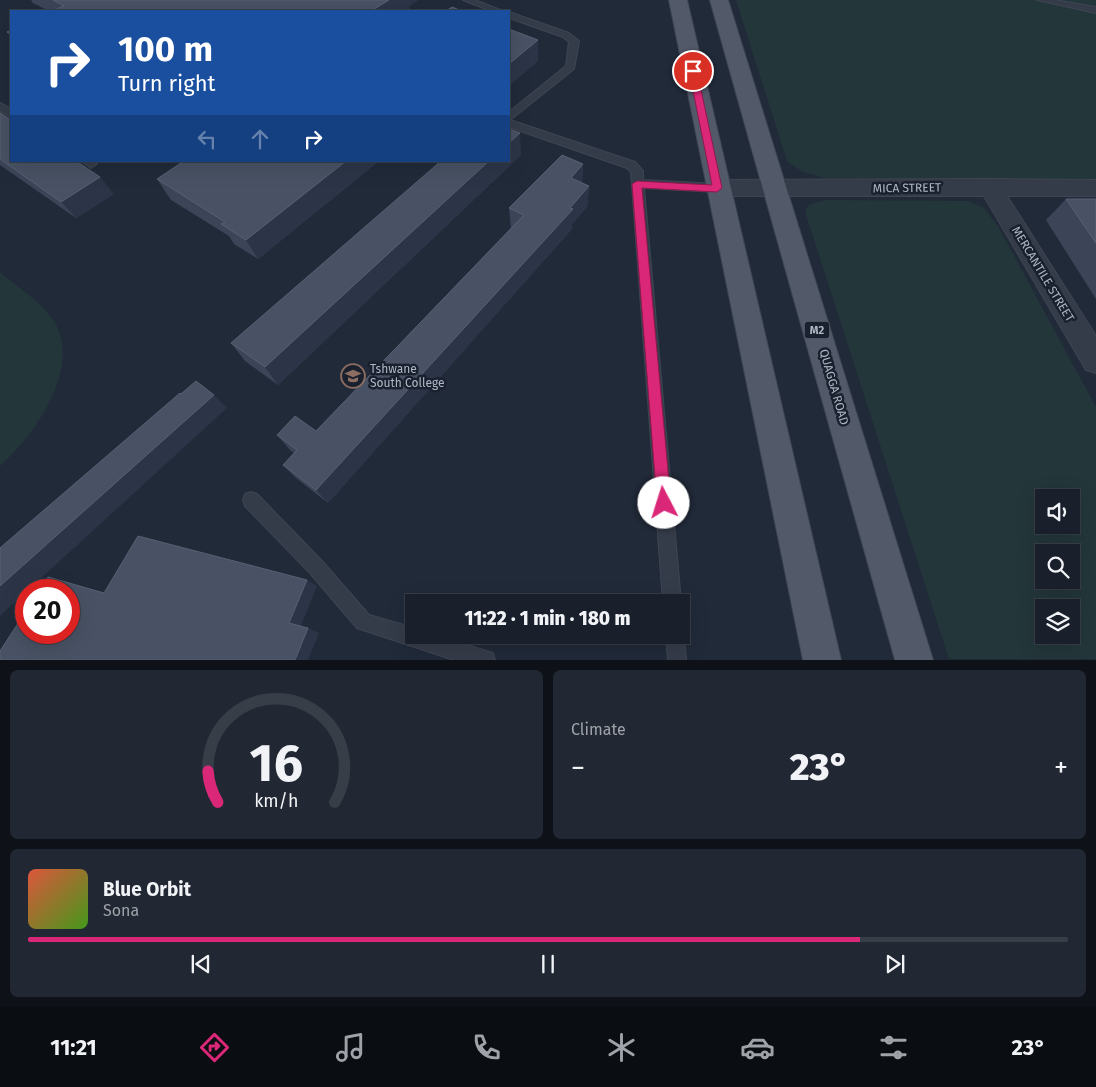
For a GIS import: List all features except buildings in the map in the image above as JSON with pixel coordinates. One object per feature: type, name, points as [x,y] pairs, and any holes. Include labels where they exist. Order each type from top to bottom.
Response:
[{"type":"main road","points":[[678,0],[717,188],[822,660]]},
{"type":"main road","name":"QUAGGA ROAD","points":[[720,0],[914,660]]},
{"type":"street","name":"MICA STREET","points":[[717,188],[776,190],[990,187],[1096,188]]},
{"type":"street","name":"MERCANTILE STREET","points":[[990,187],[1096,361]]},
{"type":"lane","points":[[467,0],[496,10]]},
{"type":"lane","points":[[1041,0],[1096,10]]},
{"type":"lane","points":[[510,15],[566,35],[574,41],[571,67],[510,116]]},
{"type":"lane","points":[[510,123],[631,165],[637,171],[671,594]]},
{"type":"lane","points":[[637,184],[717,188]]},
{"type":"lane","points":[[251,500],[316,567],[363,622],[486,660]]},
{"type":"lane","points":[[676,644],[677,660]]},
{"type":"green space","points":[[736,0],[1096,0],[1096,179],[827,178],[801,170],[787,161]]},
{"type":"green space","points":[[825,200],[968,201],[984,208],[998,226],[1096,407],[1096,659],[949,659],[806,215],[806,209],[810,204]]},
{"type":"green space","points":[[0,272],[49,314],[61,339],[63,359],[59,380],[51,400],[40,419],[27,437],[0,466]]},
{"type":"place","name":"Tshwane South College","points":[[353,376]]},
{"type":"route","points":[[664,503],[637,184],[717,188],[693,71]]}]
